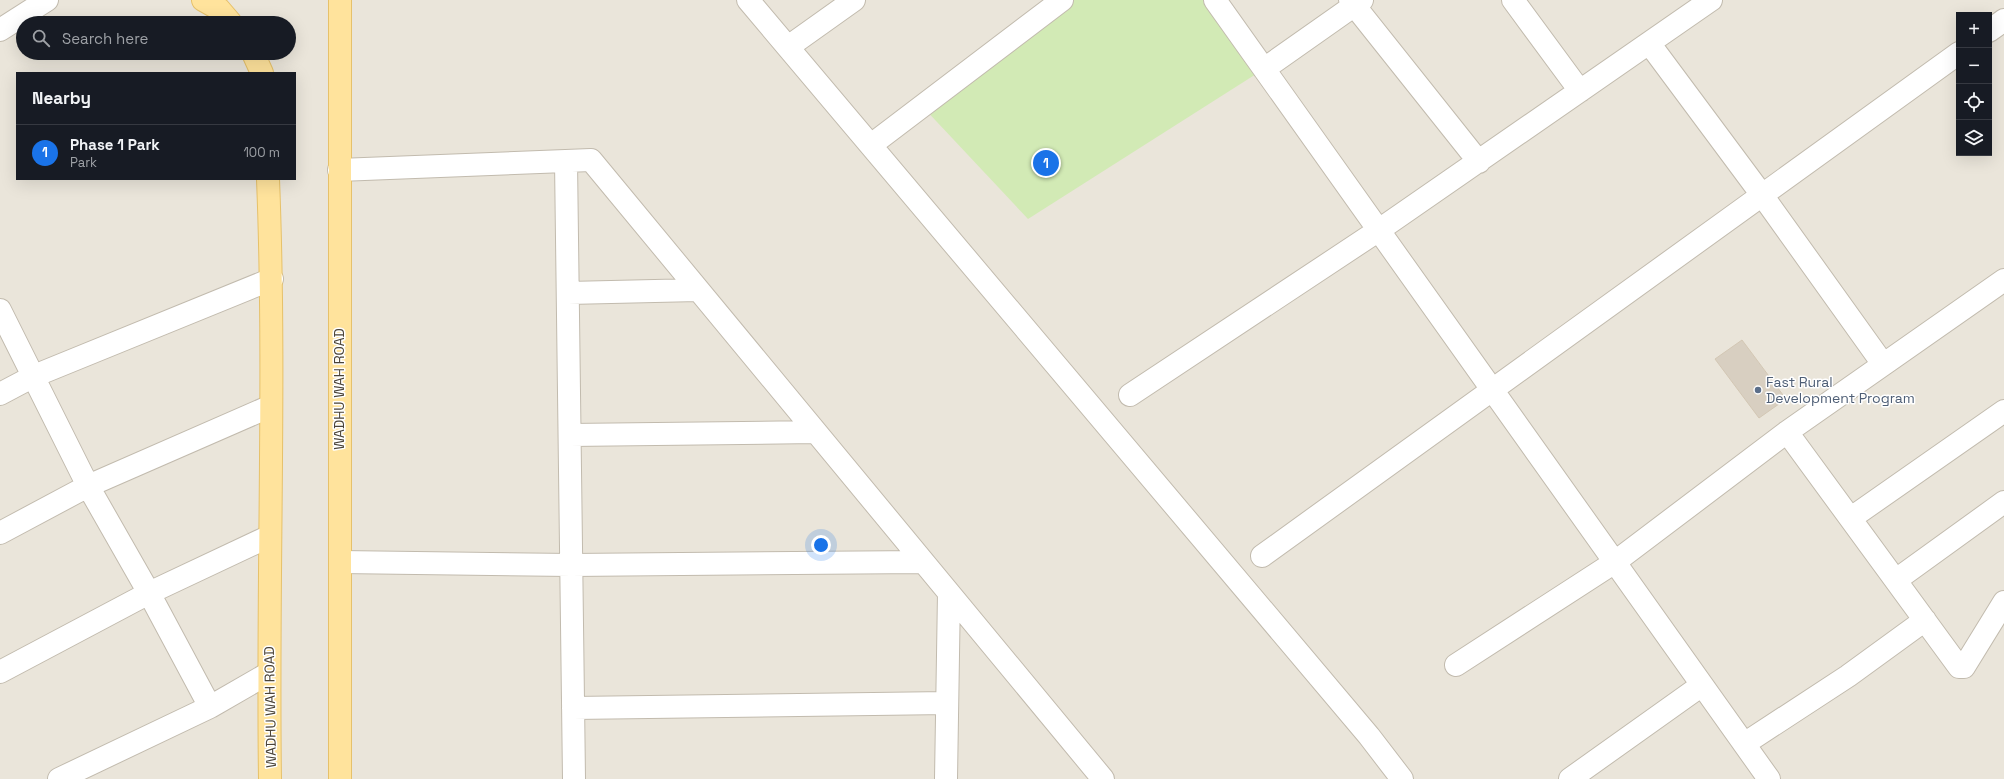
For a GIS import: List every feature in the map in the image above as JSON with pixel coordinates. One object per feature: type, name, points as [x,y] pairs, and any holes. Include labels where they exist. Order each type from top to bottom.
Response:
[{"type":"main road","points":[[203,0],[219,9],[225,16]]},
{"type":"main road","name":"WADHU WAH ROAD","points":[[340,0],[340,779]]},
{"type":"main road","points":[[256,60],[262,72]]},
{"type":"main road","name":"WADHU WAH ROAD","points":[[268,180],[272,279],[269,673],[270,779]]},
{"type":"street","points":[[22,16],[47,0]]},
{"type":"street","points":[[748,0],[1364,730],[1402,779]]},
{"type":"street","points":[[871,146],[1062,0]]},
{"type":"street","points":[[1215,0],[1767,778]]},
{"type":"street","points":[[1130,395],[1379,230],[1711,0]]},
{"type":"street","points":[[1515,1],[1580,91]]},
{"type":"street","points":[[1264,69],[1355,2],[1479,162]]},
{"type":"street","points":[[788,47],[844,3]]},
{"type":"street","points":[[0,30],[16,20]]},
{"type":"street","points":[[1992,29],[2004,20]]},
{"type":"street","points":[[1649,43],[1762,195],[1883,364]]},
{"type":"street","points":[[1262,556],[1956,55]]},
{"type":"street","points":[[340,170],[591,160],[1104,779]]},
{"type":"street","points":[[566,161],[574,779]]},
{"type":"street","points":[[0,394],[34,376],[272,279]]},
{"type":"street","points":[[1456,665],[1615,562],[1787,432],[2004,280]]},
{"type":"street","points":[[568,293],[698,290]]},
{"type":"street","points":[[0,310],[88,486],[149,592],[210,707]]},
{"type":"street","points":[[0,533],[88,486],[271,406]]},
{"type":"street","points":[[1851,518],[2004,411]]},
{"type":"street","points":[[570,435],[816,432]]},
{"type":"street","points":[[1787,432],[1959,667],[1964,667],[2004,602]]},
{"type":"street","points":[[1896,580],[2004,502]]},
{"type":"street","points":[[0,672],[149,592],[270,536]]},
{"type":"street","points":[[340,562],[571,565],[923,562]]},
{"type":"street","points":[[946,779],[949,593]]},
{"type":"street","points":[[1744,744],[1848,676],[1925,620]]},
{"type":"street","points":[[59,779],[210,707],[269,673]]},
{"type":"street","points":[[1570,779],[1702,685]]},
{"type":"street","points":[[573,708],[947,703]]},
{"type":"shaded area","points":[[0,0],[2004,0],[2004,779],[0,779]]},
{"type":"green space","points":[[1062,0],[1215,0],[1264,69],[1028,219],[922,106]]},
{"type":"building","points":[[1742,340],[1786,399],[1759,418],[1715,359]]},
{"type":"place","name":"Phase 1 Park","points":[[1046,163]]},
{"type":"place","name":"Fast Rural Development Program","points":[[1758,390]]}]
